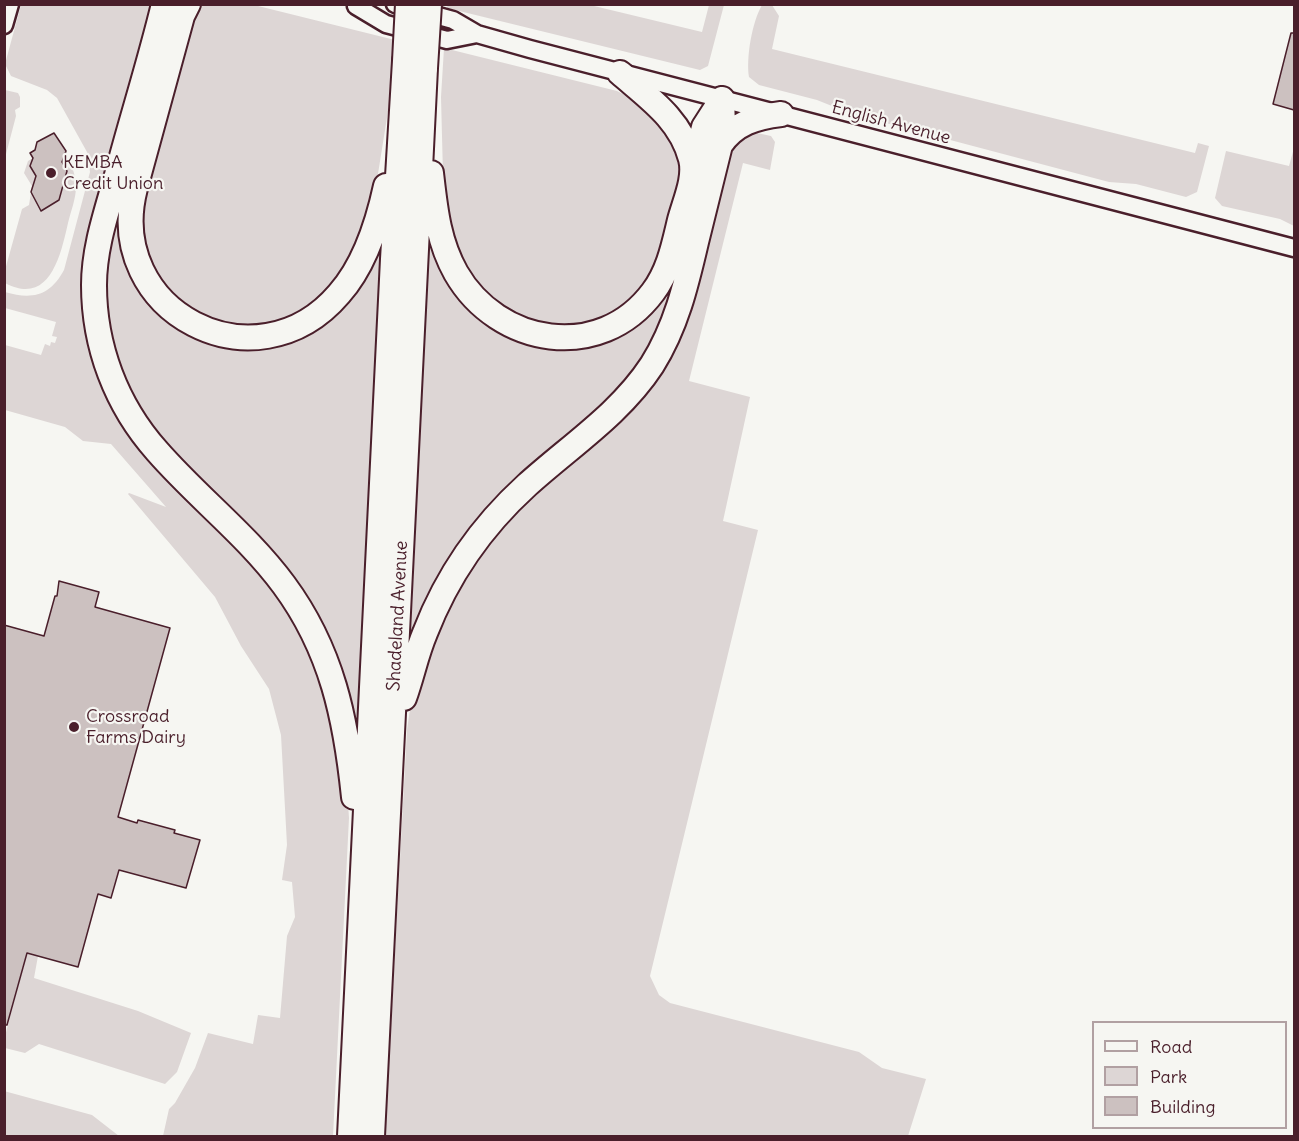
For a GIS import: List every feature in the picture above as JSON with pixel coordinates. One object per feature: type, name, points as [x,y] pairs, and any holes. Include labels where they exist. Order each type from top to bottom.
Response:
[{"type":"highway","points":[[408,4],[415,64],[423,96],[437,223],[448,257],[464,285],[481,306],[500,321],[532,334],[561,337],[600,331],[625,318],[646,300],[662,278],[669,263],[704,127],[722,99]]},
{"type":"highway","points":[[173,8],[133,193],[130,221],[136,254],[150,285],[172,310],[203,330],[234,337],[252,338],[300,325],[337,296],[355,271],[379,215],[401,110],[429,4]]},
{"type":"highway","points":[[173,8],[99,243],[94,287],[100,341],[116,388],[137,426],[158,452],[260,553],[290,593],[317,641],[333,683],[346,731],[362,885]]},
{"type":"highway","points":[[620,73],[668,116],[686,144],[693,171]]},
{"type":"highway","name":"Shadeland Avenue","points":[[372,1137],[423,96]]},
{"type":"highway","points":[[393,728],[429,621],[449,582],[467,554],[512,499],[623,401],[656,358],[681,302],[720,145],[723,126],[722,99]]},
{"type":"highway","name":"Shadeland Avenue","points":[[350,1137],[401,110]]},
{"type":"highway","points":[[720,145],[726,136],[749,120],[781,114]]},
{"type":"street","points":[[4,25],[10,4]]},
{"type":"street","name":"English Avenue","points":[[395,4],[453,20],[477,34],[620,73],[1294,248]]},
{"type":"street","name":"English Avenue","points":[[360,5],[386,24],[447,40],[477,34]]},
{"type":"green space","points":[[448,4],[590,5],[702,32],[709,5],[724,5],[708,66],[700,70],[447,8]]},
{"type":"green space","points":[[21,5],[153,5],[137,57],[119,131],[97,357],[245,548],[306,634],[345,760],[349,818],[333,1136],[163,1136],[169,1109],[175,1103],[195,1068],[208,1033],[253,1044],[258,1015],[280,1018],[287,936],[295,917],[292,882],[282,880],[287,845],[281,735],[269,689],[241,646],[215,597],[128,494],[166,507],[111,444],[83,441],[65,427],[5,410],[5,345],[41,355],[45,344],[50,346],[51,342],[55,343],[57,337],[52,336],[56,322],[5,308],[5,292],[24,296],[39,294],[53,286],[59,279],[64,270],[90,172],[87,152],[57,98],[47,90],[11,76],[5,64]]},
{"type":"green space","points":[[203,5],[254,5],[395,40],[394,74],[377,180],[354,257],[322,300],[282,322],[244,327],[198,316],[158,285],[137,219],[188,30],[197,10]]},
{"type":"green space","points":[[762,5],[772,5],[779,16],[772,49],[1195,153],[1198,143],[1209,146],[1197,192],[1186,197],[1136,184],[1109,182],[852,114],[817,100],[759,85],[749,77],[748,60],[753,30]]},
{"type":"green space","points":[[444,48],[617,91],[631,98],[667,125],[682,168],[665,237],[650,281],[615,315],[558,330],[508,313],[483,291],[460,256],[450,219],[443,175],[441,97]]},
{"type":"green space","points":[[5,90],[18,93],[20,107],[15,110],[16,116],[5,158]]},
{"type":"green space","points":[[140,133],[143,290],[263,344],[374,250],[382,251],[363,745],[354,745],[327,649],[156,444],[110,356],[101,273]]},
{"type":"green space","points":[[757,133],[771,136],[775,142],[770,170],[743,163],[689,381],[750,397],[723,521],[758,530],[650,976],[659,995],[670,1003],[859,1052],[882,1068],[926,1079],[908,1136],[385,1136],[407,730],[411,702],[447,601],[505,521],[647,386],[730,147],[742,138]]},
{"type":"green space","points":[[1294,148],[1294,226],[1280,219],[1222,206],[1215,198],[1226,151],[1289,166]]},
{"type":"green space","points":[[66,151],[74,173],[76,187],[62,249],[51,274],[43,283],[33,288],[20,289],[5,283],[5,270],[22,209],[29,205],[31,192],[42,210],[59,200],[67,171],[62,162]]},
{"type":"green space","points":[[33,158],[31,166],[36,176],[31,192],[32,186],[24,173],[28,161]]},
{"type":"green space","points":[[429,231],[458,292],[583,343],[674,270],[676,298],[635,380],[557,453],[419,630],[411,629]]},
{"type":"green space","points":[[27,953],[38,956],[34,978],[138,1011],[191,1033],[177,1072],[165,1084],[39,1044],[25,1053],[5,1048],[5,1036]]},
{"type":"green space","points":[[4,1091],[92,1115],[119,1136],[5,1136]]},
{"type":"building","points":[[1291,33],[1294,33],[1294,110],[1273,104]]},
{"type":"building","name":"KEMBA Credit Union","points":[[54,133],[66,151],[62,162],[67,171],[59,200],[41,211],[31,192],[36,176],[30,166],[33,158],[30,153],[35,150],[37,142]]},
{"type":"building","name":"Crossroad Farms Dairy","points":[[59,581],[99,592],[95,607],[170,628],[118,817],[175,830],[174,833],[200,840],[186,888],[119,870],[111,898],[98,894],[78,967],[27,953],[7,1025],[4,1025],[4,625],[44,636],[55,596],[57,596]]},
{"type":"place","name":"KEMBA Credit Union","points":[[51,173]]},
{"type":"place","name":"Crossroad Farms Dairy","points":[[74,727]]}]
